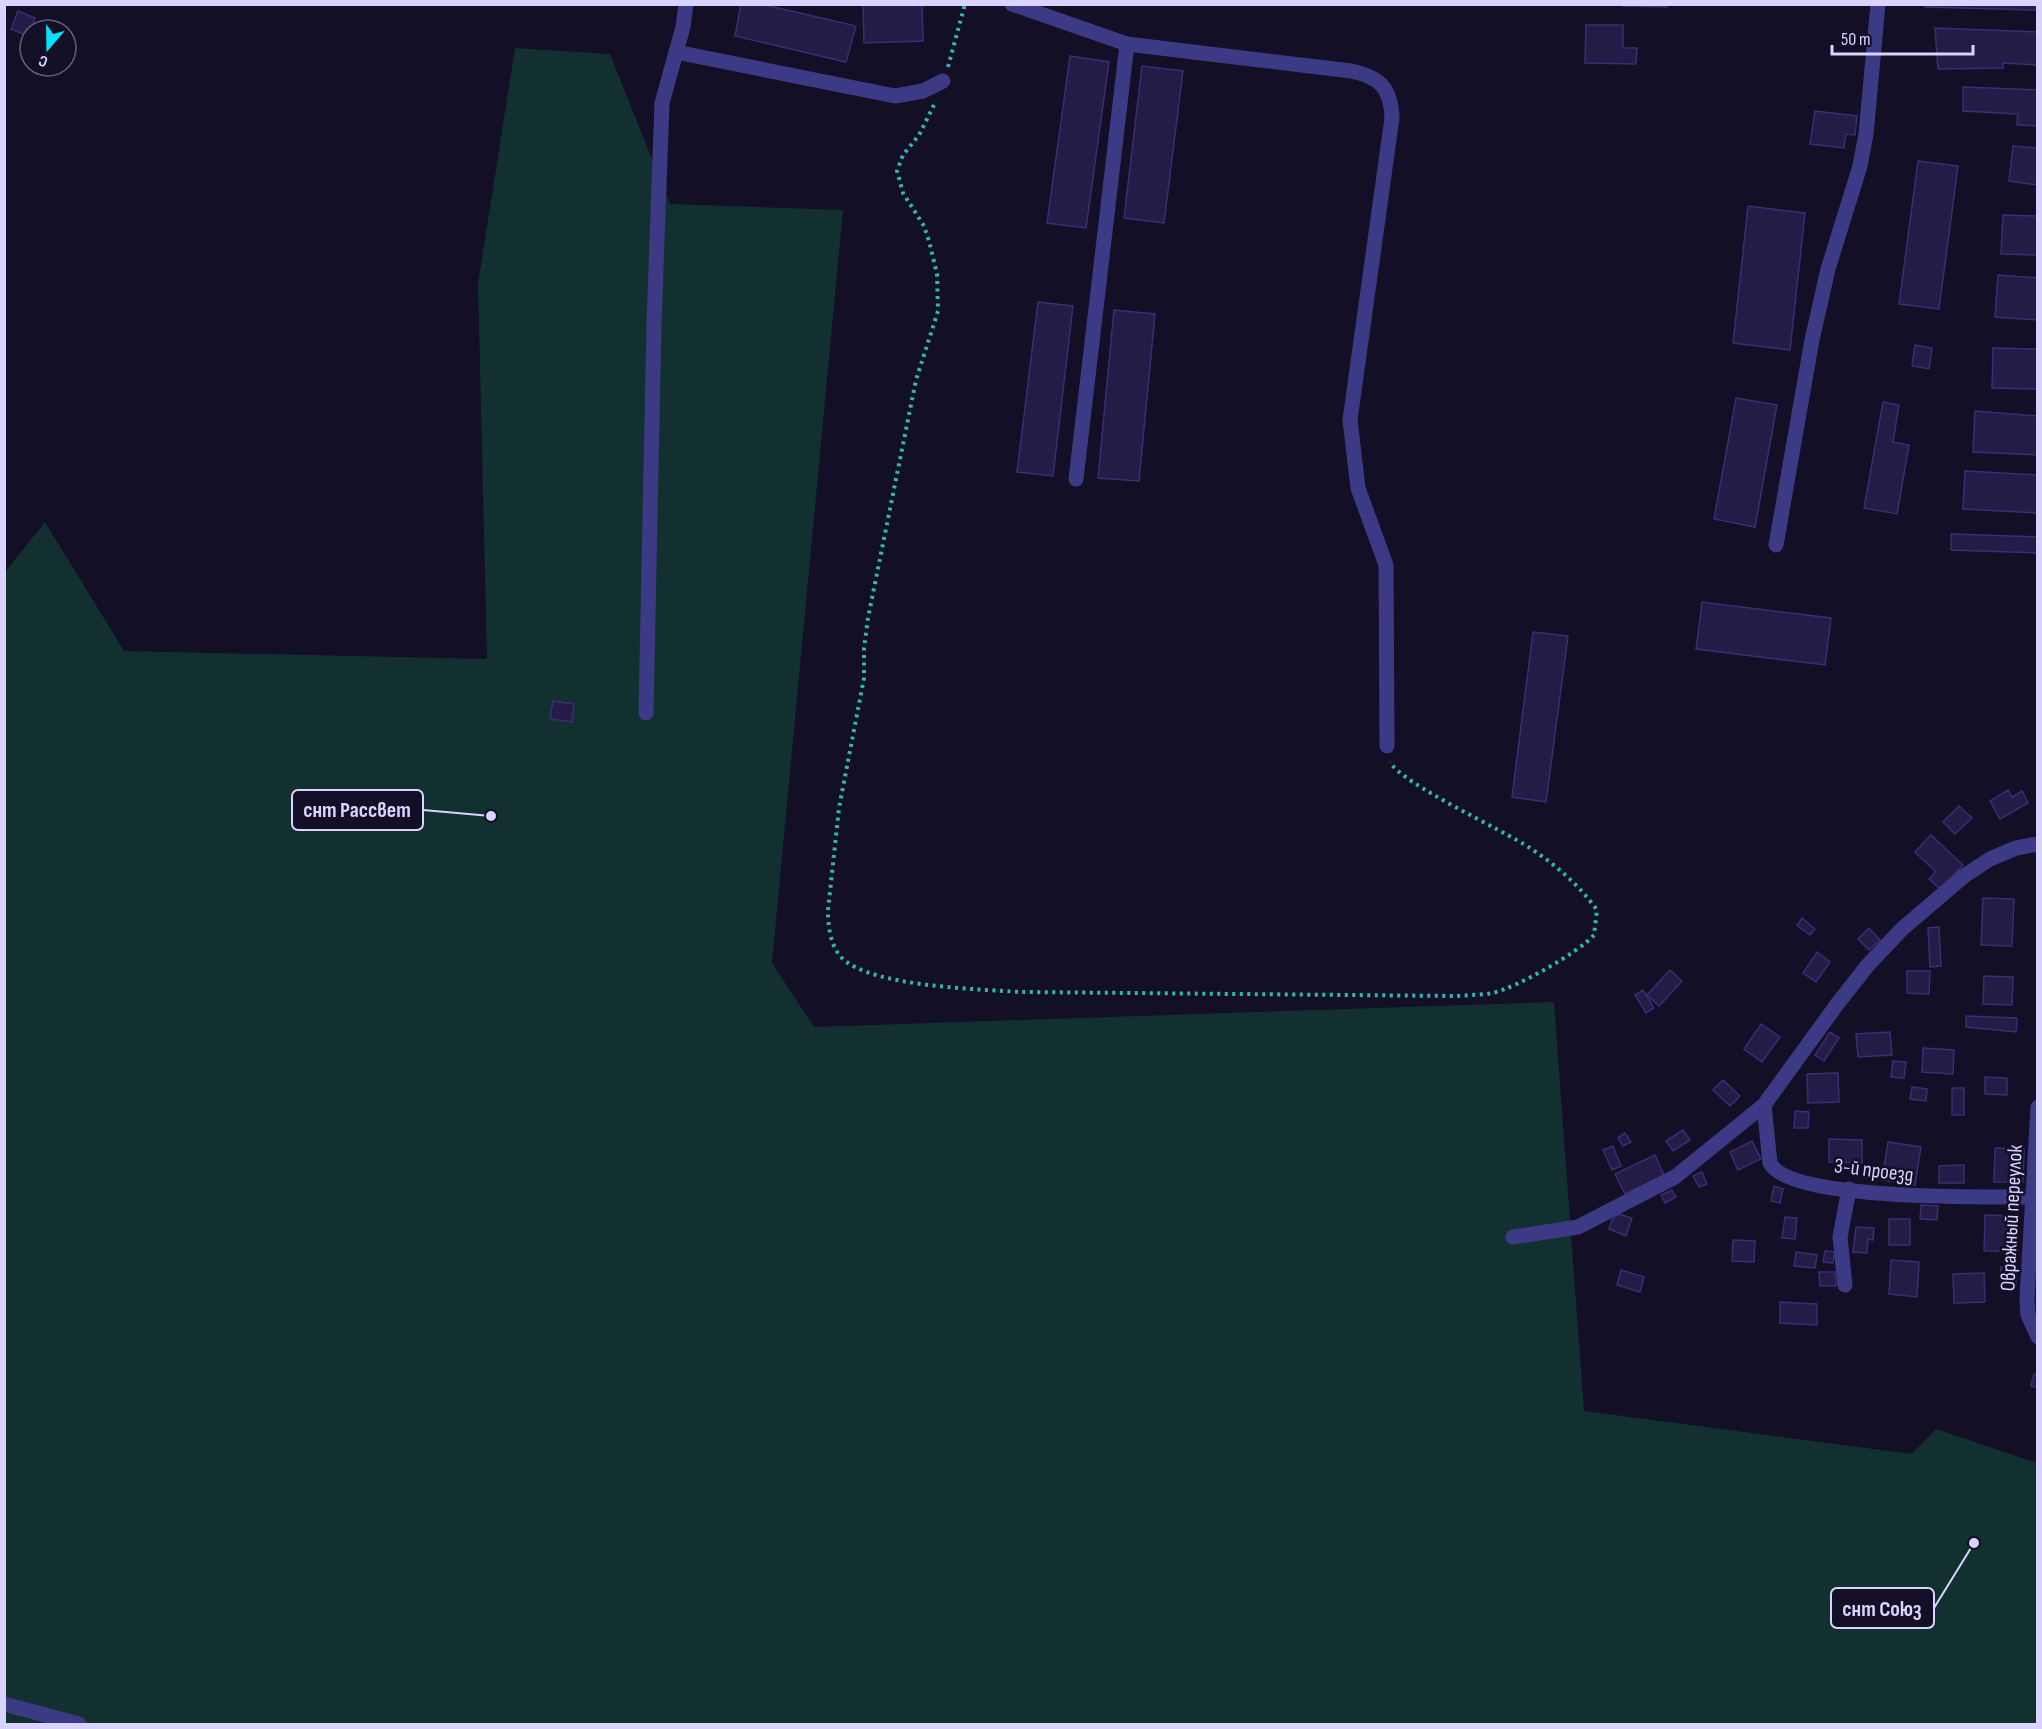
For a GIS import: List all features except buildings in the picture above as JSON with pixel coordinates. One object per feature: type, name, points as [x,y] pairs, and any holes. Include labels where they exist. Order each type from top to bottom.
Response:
[{"type":"street","points":[[646,714],[654,324],[662,104],[686,4]]},
{"type":"street","points":[[1012,4],[1127,44],[1351,71],[1375,78],[1387,94],[1392,118],[1350,420],[1358,488],[1386,565],[1387,746]]},
{"type":"street","points":[[1776,545],[1812,340],[1828,268],[1860,166],[1866,134],[1878,4]]},
{"type":"street","points":[[1076,479],[1127,44]]},
{"type":"street","points":[[676,52],[887,95],[907,96],[943,81]]},
{"type":"street","points":[[1513,1237],[1573,1228],[1597,1219],[1665,1183],[1764,1105],[1838,1003],[1893,937],[1964,876],[1990,859],[2016,848],[2037,844]]},
{"type":"street","name":"3-й проезд","points":[[1764,1105],[1769,1155],[1774,1170],[1794,1180],[1849,1189],[1934,1197],[2035,1197]]},
{"type":"street","name":"Овражный переулок","points":[[2035,1333],[2028,1315],[2027,1298],[2035,1197],[2037,1107]]},
{"type":"street","points":[[1845,1285],[1840,1237],[1849,1189]]},
{"type":"street","points":[[4,1704],[79,1725]]},
{"type":"path","points":[[965,4],[943,81],[927,123],[903,155],[897,171],[903,193],[924,226],[937,274],[939,301],[935,322],[916,380],[868,618],[864,648],[864,678],[839,808],[828,926],[840,956],[850,965],[884,977],[950,987],[1008,991],[1456,996],[1495,992],[1510,986],[1588,942],[1597,927],[1597,910],[1580,887],[1530,847],[1398,771],[1391,765],[1387,746]]},
{"type":"green space","points":[[515,48],[610,54],[670,204],[843,210],[772,963],[814,1027],[1554,1002],[1584,1411],[1912,1454],[1936,1429],[2037,1463],[2037,1724],[5,1724],[5,572],[45,522],[124,651],[487,659],[478,284]]},
{"type":"place","name":"снт Рассвет","points":[[491,816]]},
{"type":"place","name":"снт Союз","points":[[1974,1543]]}]
